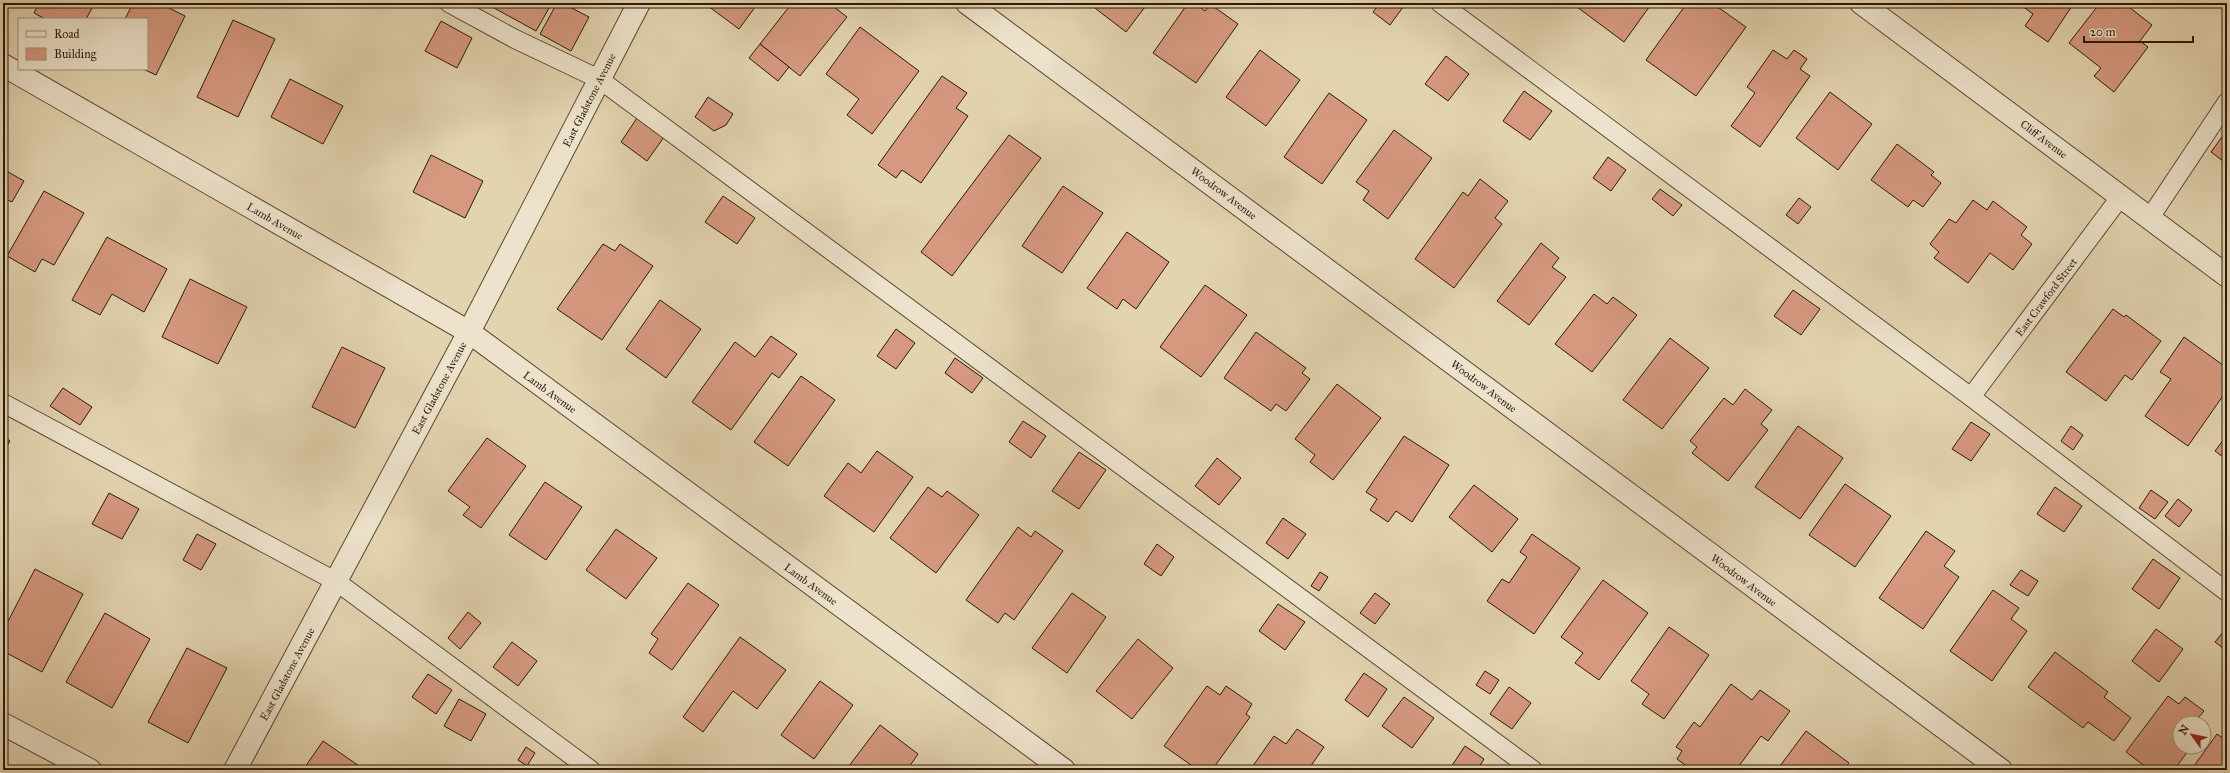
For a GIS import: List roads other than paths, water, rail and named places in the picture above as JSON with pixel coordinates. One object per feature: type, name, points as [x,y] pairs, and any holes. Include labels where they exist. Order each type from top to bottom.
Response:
[{"type":"street","name":"East Gladstone Avenue","points":[[235,770],[337,582],[469,332],[639,3]]},
{"type":"street","name":"Woodrow Avenue","points":[[967,3],[2000,770]]},
{"type":"street","name":"Cliff Avenue","points":[[1861,3],[2227,276]]},
{"type":"street","name":"Lamb Avenue","points":[[3,65],[469,332],[1064,770]]},
{"type":"street","points":[[3,724],[90,770]]},
{"type":"lane","points":[[449,3],[514,39],[599,79],[1533,770]]},
{"type":"lane","points":[[1440,3],[1971,397],[2227,592]]},
{"type":"lane","points":[[2149,219],[2227,102]]},
{"type":"lane","name":"East Crawford Street","points":[[1971,397],[2121,196]]},
{"type":"lane","points":[[3,403],[337,582],[591,770]]}]
